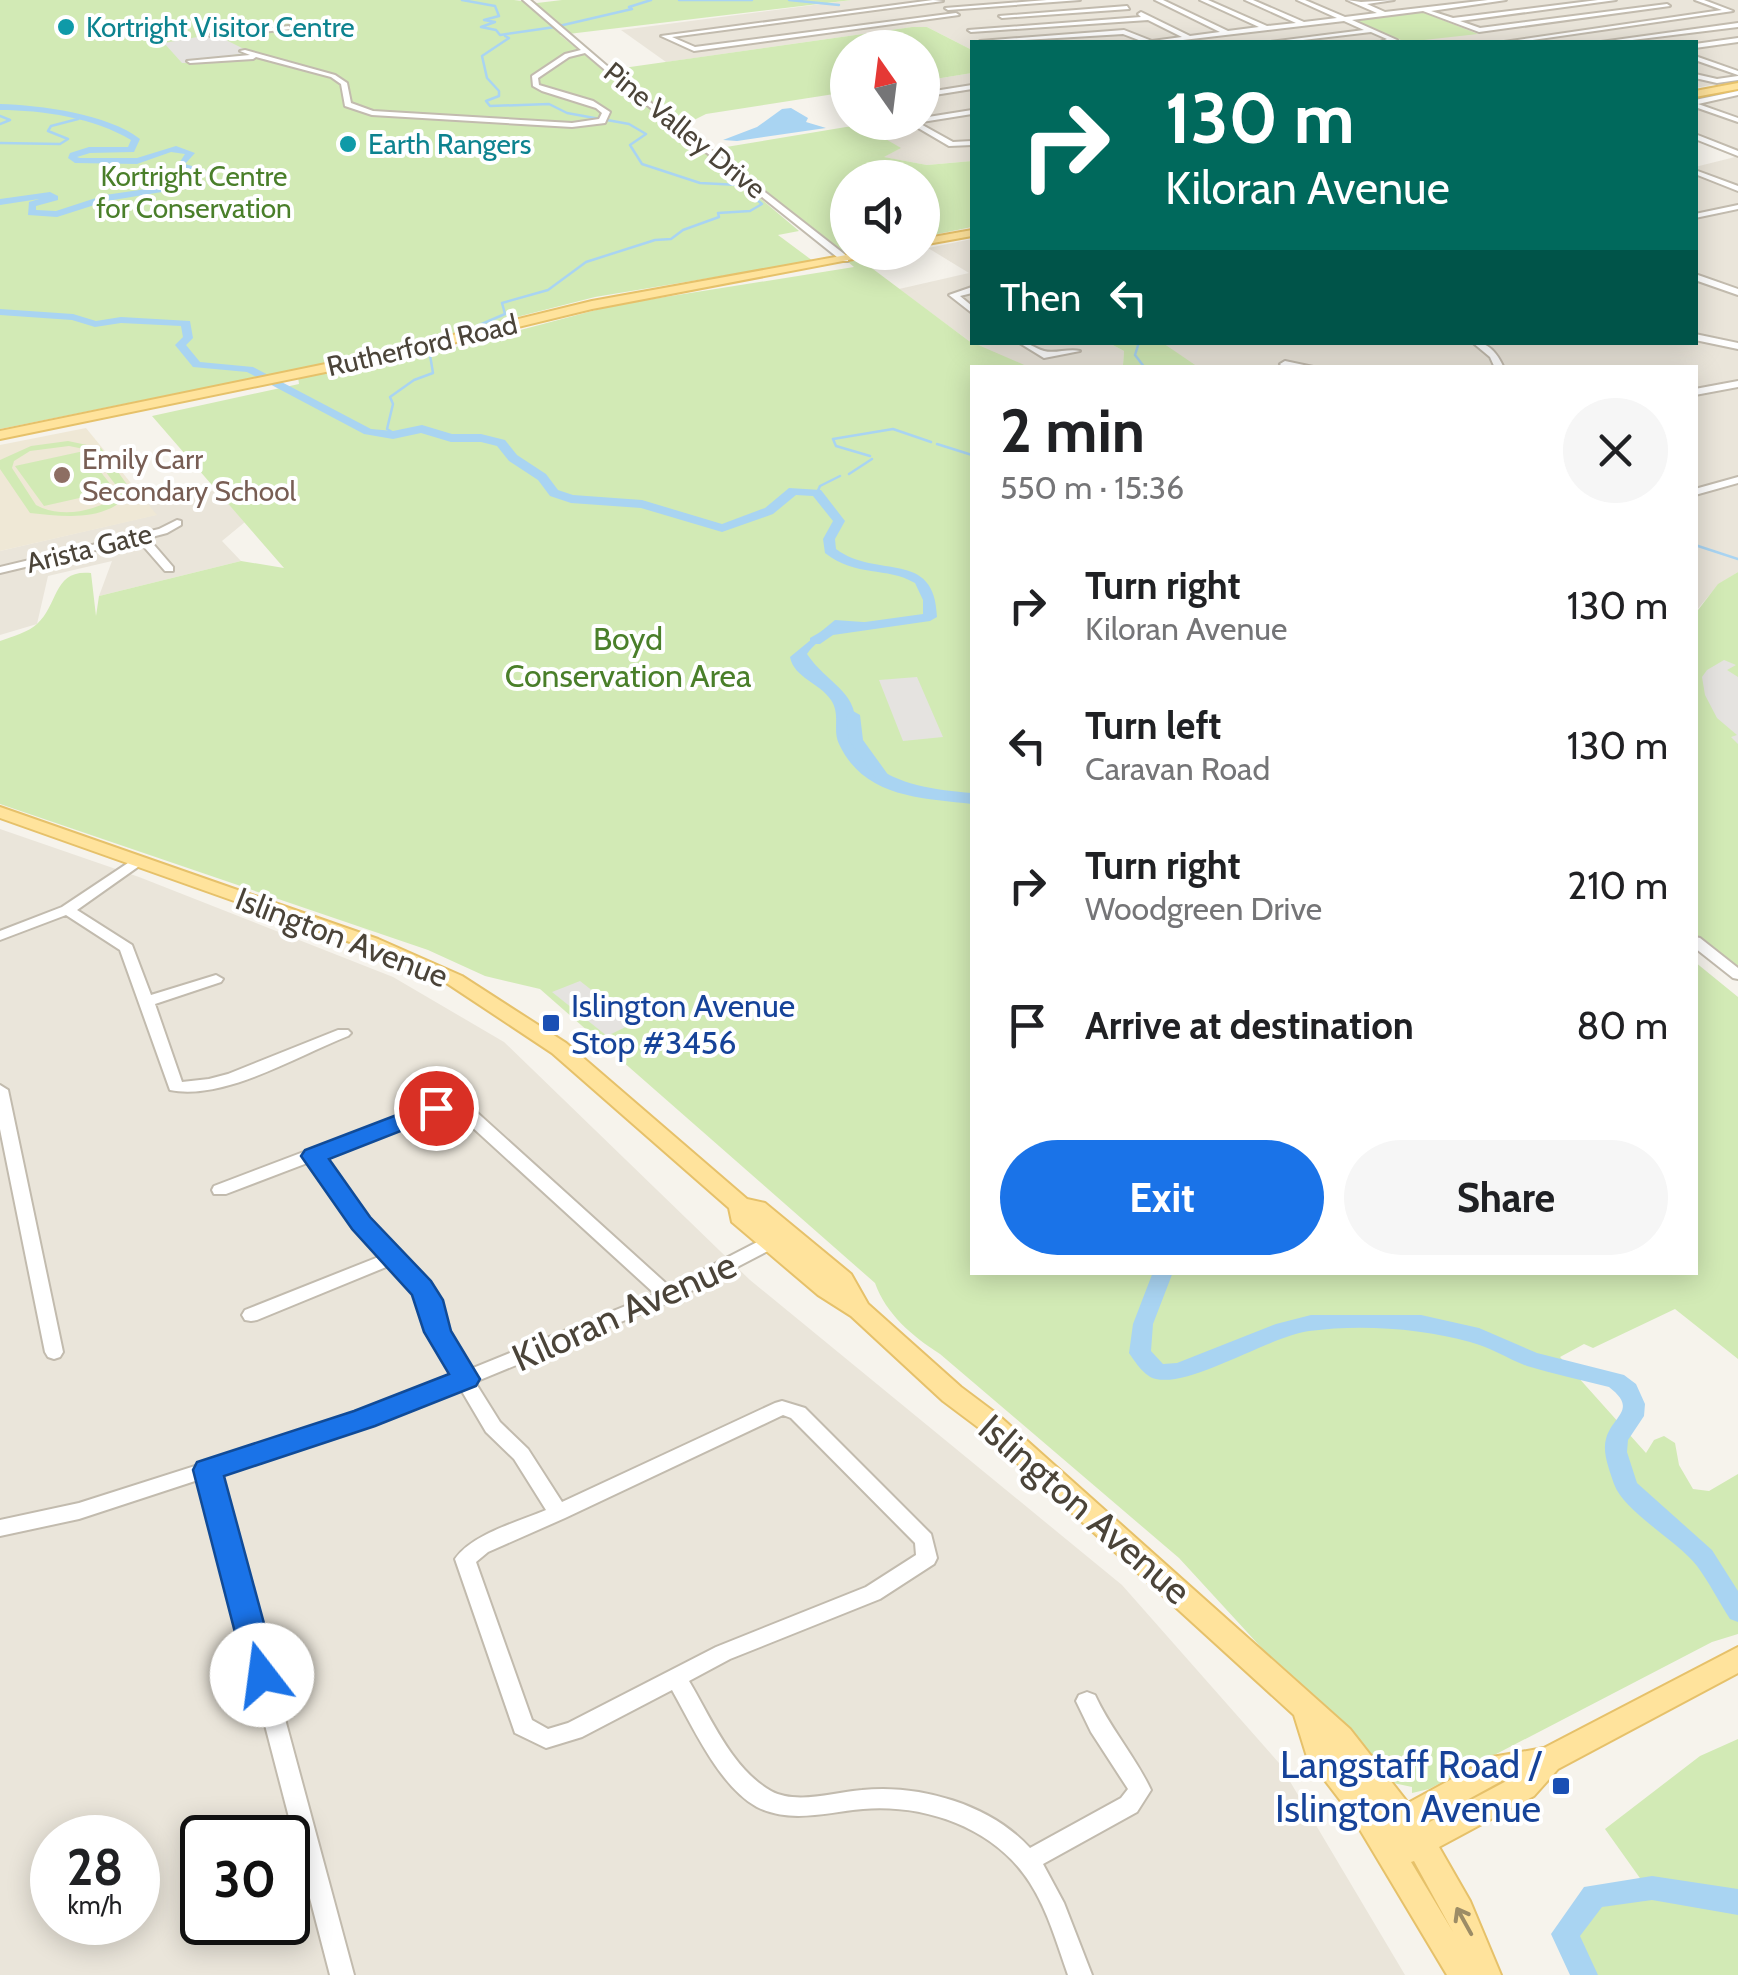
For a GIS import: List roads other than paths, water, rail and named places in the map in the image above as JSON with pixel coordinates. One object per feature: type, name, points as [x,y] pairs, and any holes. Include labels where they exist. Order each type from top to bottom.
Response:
[{"type":"main road","points":[[1698,93],[1738,86]]},
{"type":"main road","points":[[940,238],[970,232]]},
{"type":"main road","name":"Rutherford Road","points":[[0,435],[309,371],[592,305],[830,262]]},
{"type":"main road","name":"Islington Avenue","points":[[0,812],[371,943],[456,980],[558,1048],[740,1204],[740,1217],[779,1238],[826,1289],[860,1310],[1174,1587],[1308,1712],[1317,1748],[1361,1804],[1398,1839],[1474,1940],[1485,1975]]},
{"type":"main road","points":[[1398,1839],[1524,1787],[1548,1760],[1738,1659]]},
{"type":"main road","name":"Islington Avenue","points":[[1398,1839],[1445,1948],[1466,1975]]},
{"type":"street","name":"Pine Valley Drive","points":[[526,0],[830,247]]},
{"type":"street","points":[[956,16],[694,49],[664,36],[940,0],[982,40]]},
{"type":"street","points":[[948,8],[1074,0]]},
{"type":"street","points":[[1116,0],[1196,40]]},
{"type":"street","points":[[1158,0],[1229,34]]},
{"type":"street","points":[[1203,0],[1268,29]]},
{"type":"street","points":[[1250,1],[1267,0]]},
{"type":"street","points":[[1300,0],[1394,40]]},
{"type":"street","points":[[1350,0],[1386,14]]},
{"type":"street","points":[[1359,4],[1391,0]]},
{"type":"street","points":[[1172,40],[1503,0]]},
{"type":"street","points":[[1450,20],[1613,0]]},
{"type":"street","points":[[1648,0],[1738,28]]},
{"type":"street","points":[[1522,40],[1730,11],[1698,0]]},
{"type":"street","points":[[1250,1],[1304,24]]},
{"type":"street","points":[[990,5],[1015,27]]},
{"type":"street","points":[[1424,10],[1478,30],[1667,6]]},
{"type":"street","points":[[1002,16],[1127,8]]},
{"type":"street","points":[[972,30],[1148,18]]},
{"type":"street","points":[[1619,40],[1726,26]]},
{"type":"street","points":[[212,35],[289,28]]},
{"type":"street","points":[[1290,40],[1372,30]]},
{"type":"street","points":[[1012,40],[1124,32],[1146,40]]},
{"type":"street","points":[[1698,46],[1738,40]]},
{"type":"street","points":[[1710,44],[1738,54]]},
{"type":"street","points":[[243,51],[333,76],[344,83],[348,104],[372,113],[551,125],[602,121],[607,115],[601,106],[536,86],[534,76],[587,51]]},
{"type":"street","points":[[190,61],[272,57]]},
{"type":"street","points":[[565,60],[595,58]]},
{"type":"street","points":[[1698,59],[1738,75]]},
{"type":"street","points":[[1698,77],[1717,82],[1738,75]]},
{"type":"street","points":[[940,92],[970,87]]},
{"type":"street","points":[[1698,102],[1738,94]]},
{"type":"street","points":[[1698,104],[1738,120]]},
{"type":"street","points":[[940,117],[970,112]]},
{"type":"street","points":[[1698,137],[1738,154]]},
{"type":"street","points":[[940,138],[952,144],[970,143]]},
{"type":"street","points":[[1698,173],[1738,189]]},
{"type":"street","points":[[1698,216],[1738,207]]},
{"type":"street","points":[[1698,209],[1708,214]]},
{"type":"street","points":[[1698,278],[1738,292]]},
{"type":"street","points":[[970,291],[953,296],[970,309]]},
{"type":"street","points":[[1698,338],[1738,346]]},
{"type":"street","points":[[1027,345],[1044,355],[1075,352]]},
{"type":"street","points":[[1480,345],[1498,365]]},
{"type":"street","points":[[1285,364],[1292,365]]},
{"type":"street","points":[[1698,391],[1738,384]]},
{"type":"street","points":[[1698,491],[1738,480]]},
{"type":"street","name":"Arista Gate","points":[[0,570],[141,537],[177,523]]},
{"type":"street","points":[[141,537],[168,569]]},
{"type":"street","points":[[0,936],[67,910],[138,861]]},
{"type":"street","points":[[67,910],[127,948],[168,1071],[182,1089],[250,1072],[343,1033]]},
{"type":"street","points":[[1698,943],[1738,975]]},
{"type":"street","points":[[146,1002],[216,979]]},
{"type":"street","points":[[0,1090],[6,1149],[54,1352]]},
{"type":"street","points":[[220,1190],[436,1108],[454,1106],[466,1112],[668,1296]]},
{"type":"street","points":[[314,1156],[361,1223],[430,1300],[437,1332],[493,1427],[521,1454],[558,1513]]},
{"type":"street","name":"Kiloran Avenue","points":[[0,1528],[79,1512],[364,1418],[668,1296],[779,1238]]},
{"type":"street","points":[[251,1315],[392,1258]]},
{"type":"street","points":[[782,1408],[798,1413],[924,1540],[927,1558],[872,1593],[723,1653],[676,1678],[574,1730],[546,1740],[522,1726],[465,1559],[481,1546],[782,1408]]},
{"type":"street","points":[[208,1470],[342,1975]]},
{"type":"street","points":[[676,1678],[744,1786],[770,1802],[801,1804],[876,1798],[932,1803],[983,1824],[1028,1861],[1055,1908],[1080,1975]]},
{"type":"street","points":[[1028,1861],[1130,1804],[1140,1790],[1129,1766],[1097,1730],[1087,1702]]},
{"type":"water","points":[[791,108],[808,118],[806,122],[826,128],[723,140],[757,127],[782,109]]},
{"type":"water","points":[[835,620],[891,624],[826,636],[807,654],[850,701],[856,725],[854,742],[864,756],[906,782],[970,793],[970,804],[896,792],[863,775],[839,744],[831,700],[797,670],[790,657]]},
{"type":"waterway","points":[[462,0],[495,6],[499,16],[484,20],[495,22],[481,27],[496,30],[500,35],[555,27]]},
{"type":"waterway","points":[[559,26],[632,9],[629,7],[651,0]]},
{"type":"waterway","points":[[679,0],[752,0]]},
{"type":"waterway","points":[[789,0],[839,5]]},
{"type":"waterway","points":[[505,36],[509,38],[482,56],[487,78],[499,91],[499,96],[486,101],[490,106],[549,104],[567,113],[600,119]]},
{"type":"waterway","points":[[0,107],[71,116],[136,139],[131,150],[89,150],[73,155],[78,161],[137,161],[176,148],[191,153],[179,166],[202,170],[177,187],[105,198],[57,214],[31,213],[32,204],[55,198],[50,195],[0,202]]},
{"type":"waterway","points":[[0,116],[10,120],[0,124]]},
{"type":"waterway","points":[[0,143],[60,144],[68,139],[48,131],[51,126],[78,119]]},
{"type":"waterway","points":[[477,326],[505,314],[502,303],[548,290],[586,262],[655,240],[671,239],[683,230],[719,217],[718,213],[750,211],[762,204],[739,185],[700,183],[642,164],[630,145],[646,134],[629,124],[607,120]]},
{"type":"waterway","points":[[0,312],[73,317],[95,324],[121,320],[186,323],[188,338],[180,345],[197,365],[249,369],[368,432],[393,435],[422,429],[451,438],[501,443],[513,458],[542,477],[554,493],[571,499],[642,504],[722,528],[769,511],[793,491],[817,493],[839,521],[829,539],[830,550],[855,565],[901,573],[920,581],[930,600],[930,617],[829,631],[815,641]]},
{"type":"waterway","points":[[1138,345],[1135,355],[1143,365]]},
{"type":"waterway","points":[[395,434],[387,429],[393,404],[390,397],[414,380],[433,373],[430,355]]},
{"type":"waterway","points":[[870,456],[836,446],[833,439],[893,429],[931,442]]},
{"type":"waterway","points":[[937,444],[970,454]]},
{"type":"waterway","points":[[849,474],[872,459]]},
{"type":"waterway","points":[[817,493],[820,486],[840,476]]},
{"type":"waterway","points":[[1698,546],[1738,559]]},
{"type":"waterway","points":[[853,715],[856,740],[881,776]]},
{"type":"waterway","points":[[1162,1275],[1143,1324],[1140,1353],[1158,1372],[1179,1371],[1283,1329],[1311,1323],[1421,1323],[1479,1336],[1531,1359],[1616,1381],[1628,1390],[1634,1404],[1633,1416],[1617,1438],[1616,1452],[1627,1488],[1704,1557],[1738,1612]]},
{"type":"waterway","points":[[1584,1975],[1565,1934],[1594,1896],[1652,1888],[1738,1902]]},
{"type":"place","name":"Kortright Visitor Centre","points":[[66,27]]},
{"type":"place","name":"Earth Rangers","points":[[348,144]]},
{"type":"place","name":"Emily Carr Secondary School","points":[[62,475]]},
{"type":"place","name":"Islington Avenue Stop #3456","points":[[551,1023]]},
{"type":"place","name":"Langstaff Road / Islington Avenue","points":[[1561,1786]]},
{"type":"park label","name":"Kortright Centre for Conservation","points":[[194,192]]},
{"type":"park label","name":"Boyd Conservation Area","points":[[628,656]]}]
